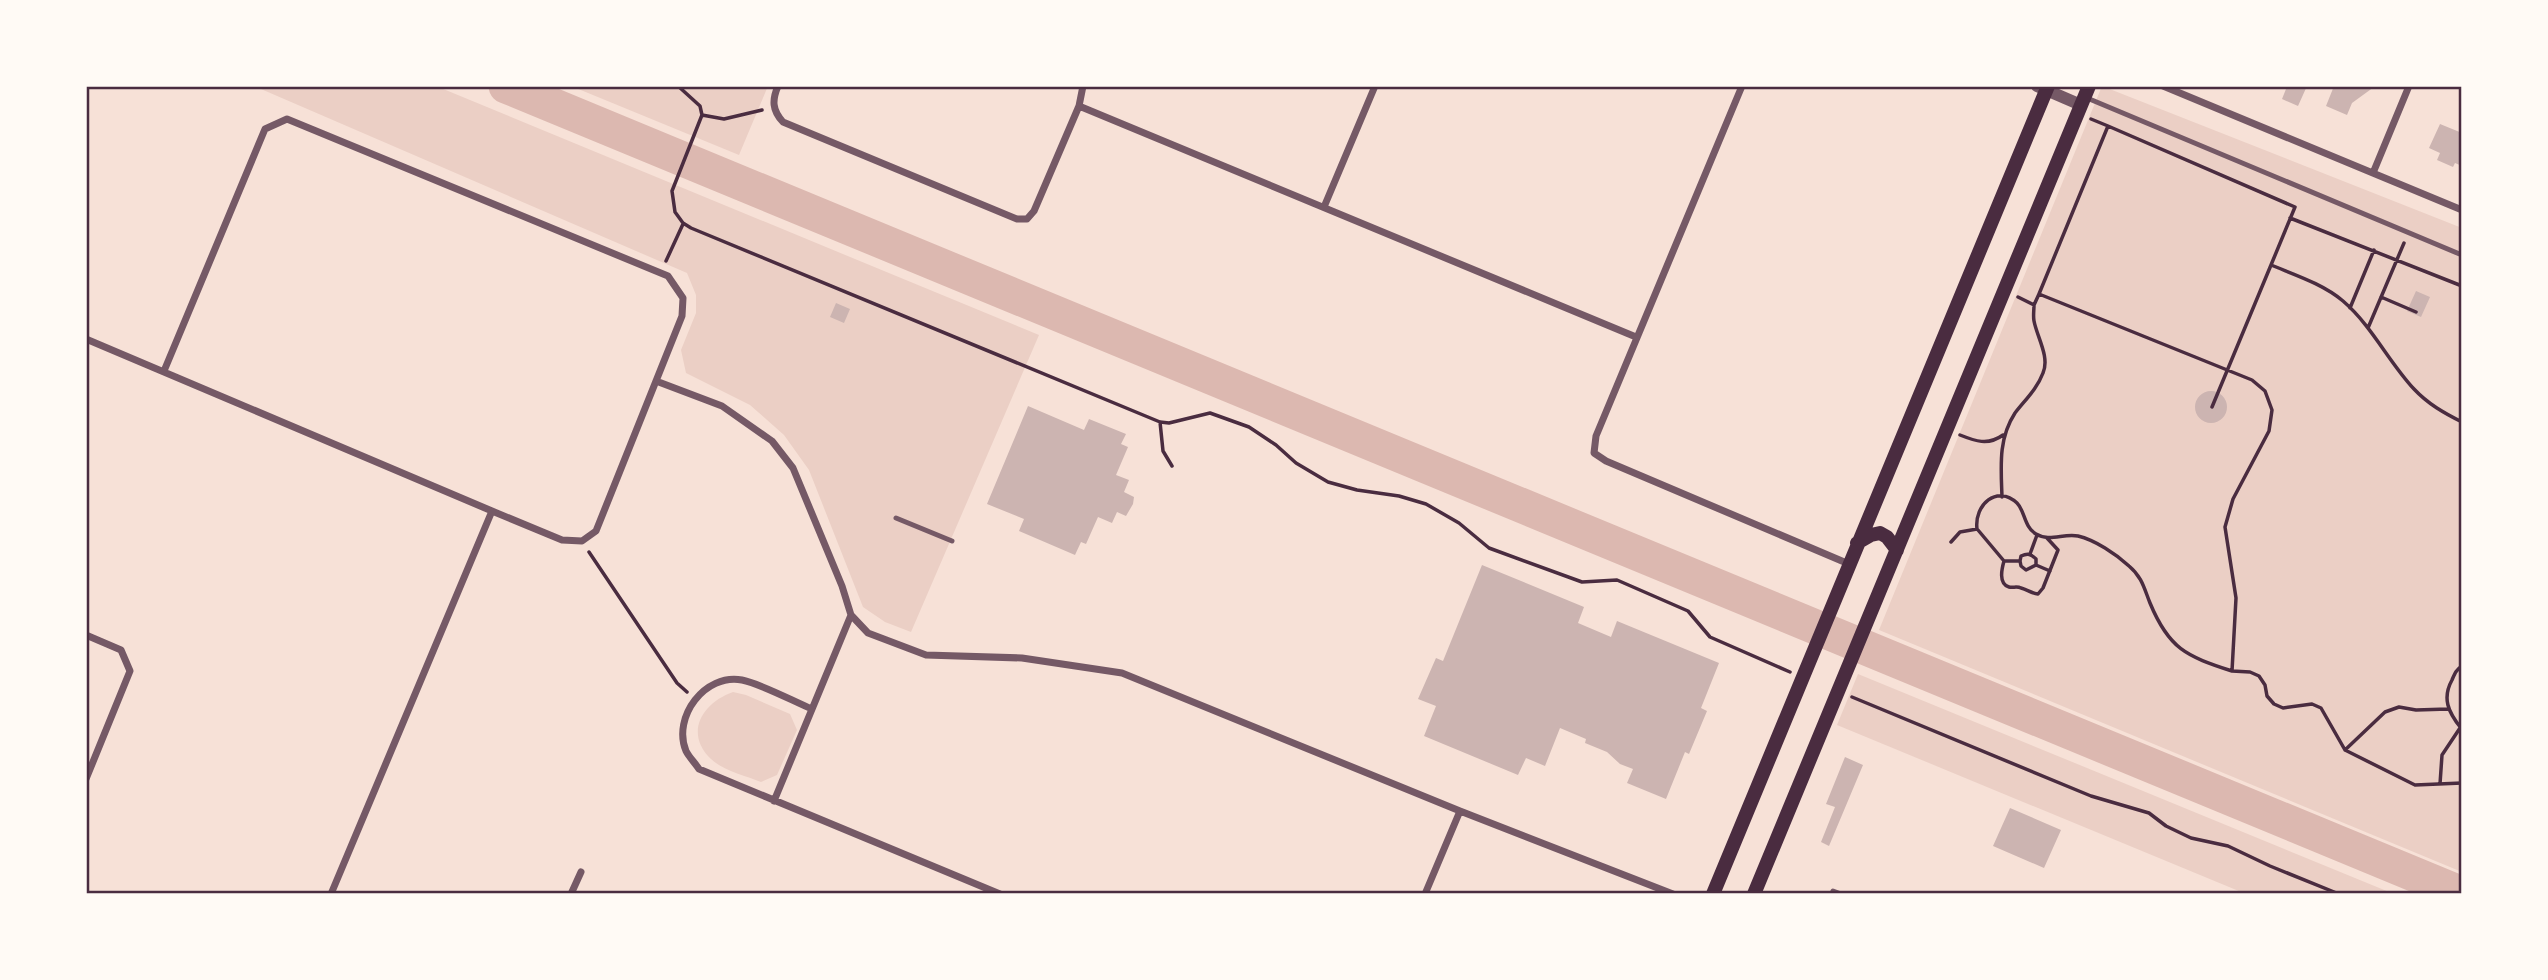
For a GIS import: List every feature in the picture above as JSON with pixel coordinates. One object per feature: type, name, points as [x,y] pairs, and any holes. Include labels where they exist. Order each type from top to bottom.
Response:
[{"type":"main road","points":[[1713,894],[1797,674],[1849,564],[2044,87]]},
{"type":"main road","points":[[1754,894],[1842,693],[1875,603],[2085,96]]},
{"type":"main road","points":[[1857,543],[1871,534],[1880,533],[1887,537],[1897,550]]},
{"type":"street","points":[[778,86],[774,107],[775,113],[783,122],[1017,219],[1027,219],[1034,211],[1079,106],[1083,86]]},
{"type":"street","points":[[1324,208],[1376,86]]},
{"type":"street","points":[[1742,86],[1596,436],[1594,453],[1606,461],[1849,564]]},
{"type":"street","points":[[2163,86],[2462,210]]},
{"type":"street","points":[[2373,173],[2409,86]]},
{"type":"street","points":[[2044,87],[2085,96]]},
{"type":"street","points":[[1079,106],[1636,337]]},
{"type":"street","points":[[86,339],[562,540],[582,541],[596,531],[682,316],[682,298],[668,276],[287,120],[265,129],[164,371]]},
{"type":"street","points":[[656,381],[722,407],[772,441],[793,468],[842,586],[851,615],[868,633],[926,655],[1022,658],[1122,673],[1460,811],[1673,894]]},
{"type":"street","points":[[331,894],[492,511]]},
{"type":"street","points":[[774,802],[851,615]]},
{"type":"street","points":[[86,635],[121,650],[130,671],[86,779]]},
{"type":"street","points":[[811,709],[742,680],[726,680],[703,690],[687,711],[684,732],[686,750],[699,769],[1000,894]]},
{"type":"street","points":[[1425,894],[1460,811]]},
{"type":"street","points":[[572,894],[581,872]]},
{"type":"lane","points":[[2085,96],[2462,254]]},
{"type":"lane","points":[[896,518],[952,541]]},
{"type":"lane","points":[[1833,891],[1841,894]]},
{"type":"path","points":[[678,86],[700,106],[702,115],[672,191],[675,212],[683,223],[1160,422],[1169,423],[1210,413],[1249,427],[1270,440],[1296,463],[1328,481],[1357,490],[1399,496],[1426,505],[1459,523],[1489,548],[1582,582],[1617,580],[1688,611],[1710,637],[1797,674]]},
{"type":"path","points":[[702,115],[724,119],[774,107]]},
{"type":"path","points":[[1946,429],[1984,442],[1997,440],[2045,371],[2043,350],[2034,320],[2034,304],[2108,126],[2295,207],[2212,407]]},
{"type":"path","points":[[2290,218],[2462,286]]},
{"type":"path","points":[[661,273],[683,223]]},
{"type":"path","points":[[2368,328],[2408,232]]},
{"type":"path","points":[[2350,308],[2374,250]]},
{"type":"path","points":[[2271,265],[2341,299],[2368,328],[2413,388],[2428,402],[2462,422]]},
{"type":"path","points":[[2004,291],[2034,304]]},
{"type":"path","points":[[2039,294],[2227,369],[2252,380],[2265,391],[2272,410],[2269,431],[2233,499],[2225,527],[2236,598],[2232,671]]},
{"type":"path","points":[[2381,296],[2416,312]]},
{"type":"path","points":[[1160,422],[1163,451],[1172,466]]},
{"type":"path","points":[[2002,497],[2003,435]]},
{"type":"path","points":[[2020,561],[2004,561],[1977,529],[1976,518],[1981,506],[1992,498],[2010,498],[2019,504],[2029,527],[2037,535],[2048,538],[2077,536],[2104,548],[2130,566],[2143,581],[2150,602],[2171,642],[2195,659],[2259,676],[2265,685],[2267,696],[2274,704],[2283,708],[2312,704],[2321,708],[2345,750],[2414,785],[2462,783]]},
{"type":"path","points":[[1951,541],[1960,532],[1977,529]]},
{"type":"path","points":[[2029,554],[2037,535]]},
{"type":"path","points":[[2004,561],[2001,578],[2006,585],[2038,594],[2058,550],[2048,538]]},
{"type":"path","points":[[582,541],[677,683],[695,700]]},
{"type":"path","points":[[2036,565],[2036,559],[2029,554],[2021,556],[2021,566],[2026,569],[2036,565],[2050,571]]},
{"type":"path","points":[[2440,783],[2442,755],[2461,727],[2448,709],[2446,691],[2458,668],[2462,666]]},
{"type":"path","points":[[1842,693],[2091,796],[2149,813],[2191,838],[2228,846],[2339,894]]},
{"type":"path","points":[[2345,750],[2385,712],[2399,707],[2416,710],[2448,709]]},
{"type":"shaded area","points":[[254,86],[436,86],[1039,335],[911,632],[885,622],[863,607],[809,470],[784,435],[750,405],[686,373],[681,350],[696,313],[696,295],[687,273]]},
{"type":"shaded area","points":[[571,86],[768,86],[739,155]]},
{"type":"shaded area","points":[[2102,86],[2462,228],[2462,872],[1879,630]]},
{"type":"shaded area","points":[[1858,674],[2394,894],[2246,894],[1837,725]]},
{"type":"shaded area","points":[[733,692],[790,714],[797,730],[777,775],[761,782],[716,763],[703,749],[699,739],[698,729],[705,711],[713,703]]},
{"type":"building","points":[[2279,86],[2307,86],[2298,106],[2282,99],[2286,89]]},
{"type":"building","points":[[2334,86],[2374,87],[2352,103],[2347,115],[2326,106]]},
{"type":"building","points":[[2440,124],[2462,133],[2462,166],[2455,163],[2453,167],[2437,160],[2440,153],[2429,148]]},
{"type":"building","points":[[2416,291],[2430,297],[2421,317],[2407,311]]},
{"type":"building","points":[[836,303],[850,309],[844,323],[830,317]]},
{"type":"building","points":[[2211,391],[2222,396],[2227,407],[2222,418],[2211,423],[2200,418],[2195,407],[2200,396]]},
{"type":"building","points":[[1028,406],[1084,430],[1089,419],[1126,434],[1121,444],[1128,447],[1116,475],[1129,480],[1124,492],[1134,497],[1133,504],[1126,516],[1117,512],[1112,523],[1098,517],[1086,544],[1081,542],[1075,555],[1019,531],[1024,519],[987,504]]},
{"type":"building","points":[[1482,565],[1584,607],[1578,623],[1611,637],[1617,621],[1719,663],[1701,708],[1707,711],[1689,754],[1685,752],[1666,799],[1627,783],[1633,769],[1620,764],[1607,752],[1585,743],[1586,739],[1560,728],[1545,766],[1526,758],[1518,775],[1424,736],[1436,706],[1418,699],[1436,658],[1443,661]]},
{"type":"building","points":[[1845,757],[1863,765],[1829,846],[1821,842],[1835,807],[1826,804]]},
{"type":"building","points":[[2010,808],[2061,830],[2044,868],[1993,846]]},
{"type":"waterway","points":[[506,86],[2462,894]]}]
